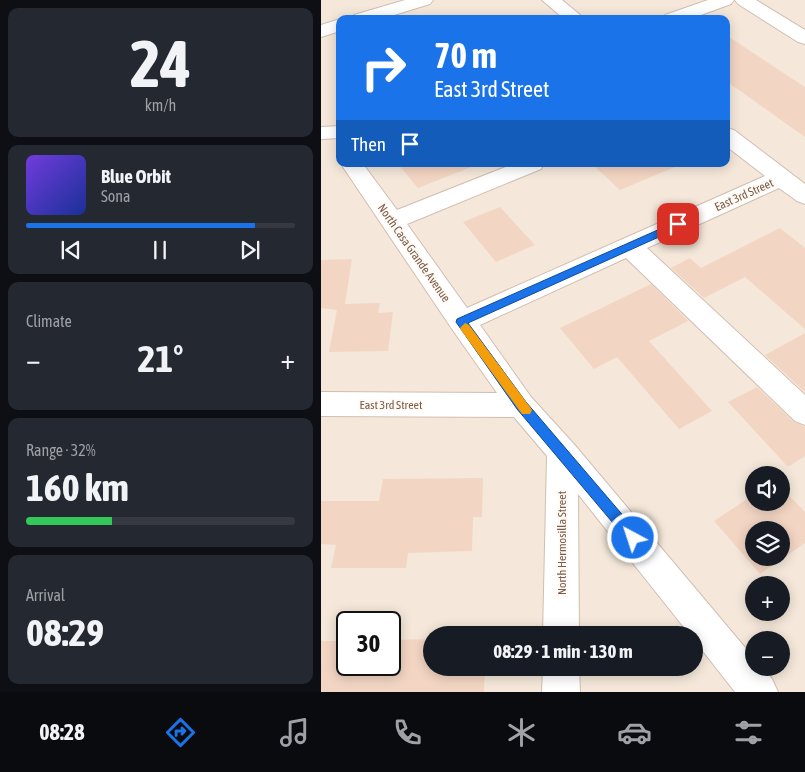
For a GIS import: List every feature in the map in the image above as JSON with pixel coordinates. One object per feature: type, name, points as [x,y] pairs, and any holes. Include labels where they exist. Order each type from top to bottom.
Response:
[{"type":"street","points":[[374,15],[424,0]]},
{"type":"street","points":[[551,0],[571,15]]},
{"type":"street","points":[[683,15],[725,0]]},
{"type":"street","points":[[745,0],[805,38]]},
{"type":"street","points":[[321,31],[336,26]]},
{"type":"street","points":[[730,138],[805,196]]},
{"type":"street","name":"North Casa Grande Avenue","points":[[354,167],[521,405],[562,452],[759,692]]},
{"type":"street","points":[[391,221],[526,167]]},
{"type":"street","name":"East 3rd Street","points":[[461,322],[781,178]]},
{"type":"street","points":[[629,246],[805,413]]},
{"type":"street","name":"East 3rd Street","points":[[321,404],[521,405]]},
{"type":"street","name":"North Hermosilla Street","points":[[561,626],[562,452]]},
{"type":"street","points":[[561,676],[561,692]]},
{"type":"shaded area","points":[[321,0],[805,0],[805,692],[321,692]]},
{"type":"building","points":[[730,38],[805,87],[805,137],[730,84]]},
{"type":"building","points":[[400,167],[471,167],[418,188]]},
{"type":"building","points":[[595,167],[675,167],[620,190]]},
{"type":"building","points":[[500,207],[535,245],[496,262],[463,222]]},
{"type":"building","points":[[780,228],[805,248],[805,329],[745,277],[704,298],[671,268],[690,258],[701,268]]},
{"type":"building","points":[[352,259],[345,304],[380,303],[378,313],[393,312],[388,351],[329,352],[337,310],[321,308],[321,260]]},
{"type":"building","points":[[651,284],[688,321],[649,341],[712,411],[679,429],[617,357],[594,369],[560,328]]},
{"type":"building","points":[[805,333],[805,392],[765,355]]},
{"type":"building","points":[[757,387],[794,422],[805,427],[805,456],[787,466],[728,402]]},
{"type":"building","points":[[483,478],[482,517],[473,517],[472,551],[408,553],[406,568],[331,568],[336,545],[321,544],[321,501],[379,501],[383,479]]},
{"type":"building","points":[[790,496],[805,512],[805,543],[790,553],[790,521],[745,521],[745,557],[714,521],[745,500],[745,511],[790,511]]},
{"type":"building","points":[[753,566],[772,566],[760,574]]},
{"type":"building","points":[[423,639],[423,676],[485,676],[484,692],[321,692],[321,641],[336,641],[336,676],[401,676],[401,640]]},
{"type":"slow traffic","points":[[465,328],[526,410]]},
{"type":"route","points":[[633,538],[521,405],[461,322],[678,224]]}]
